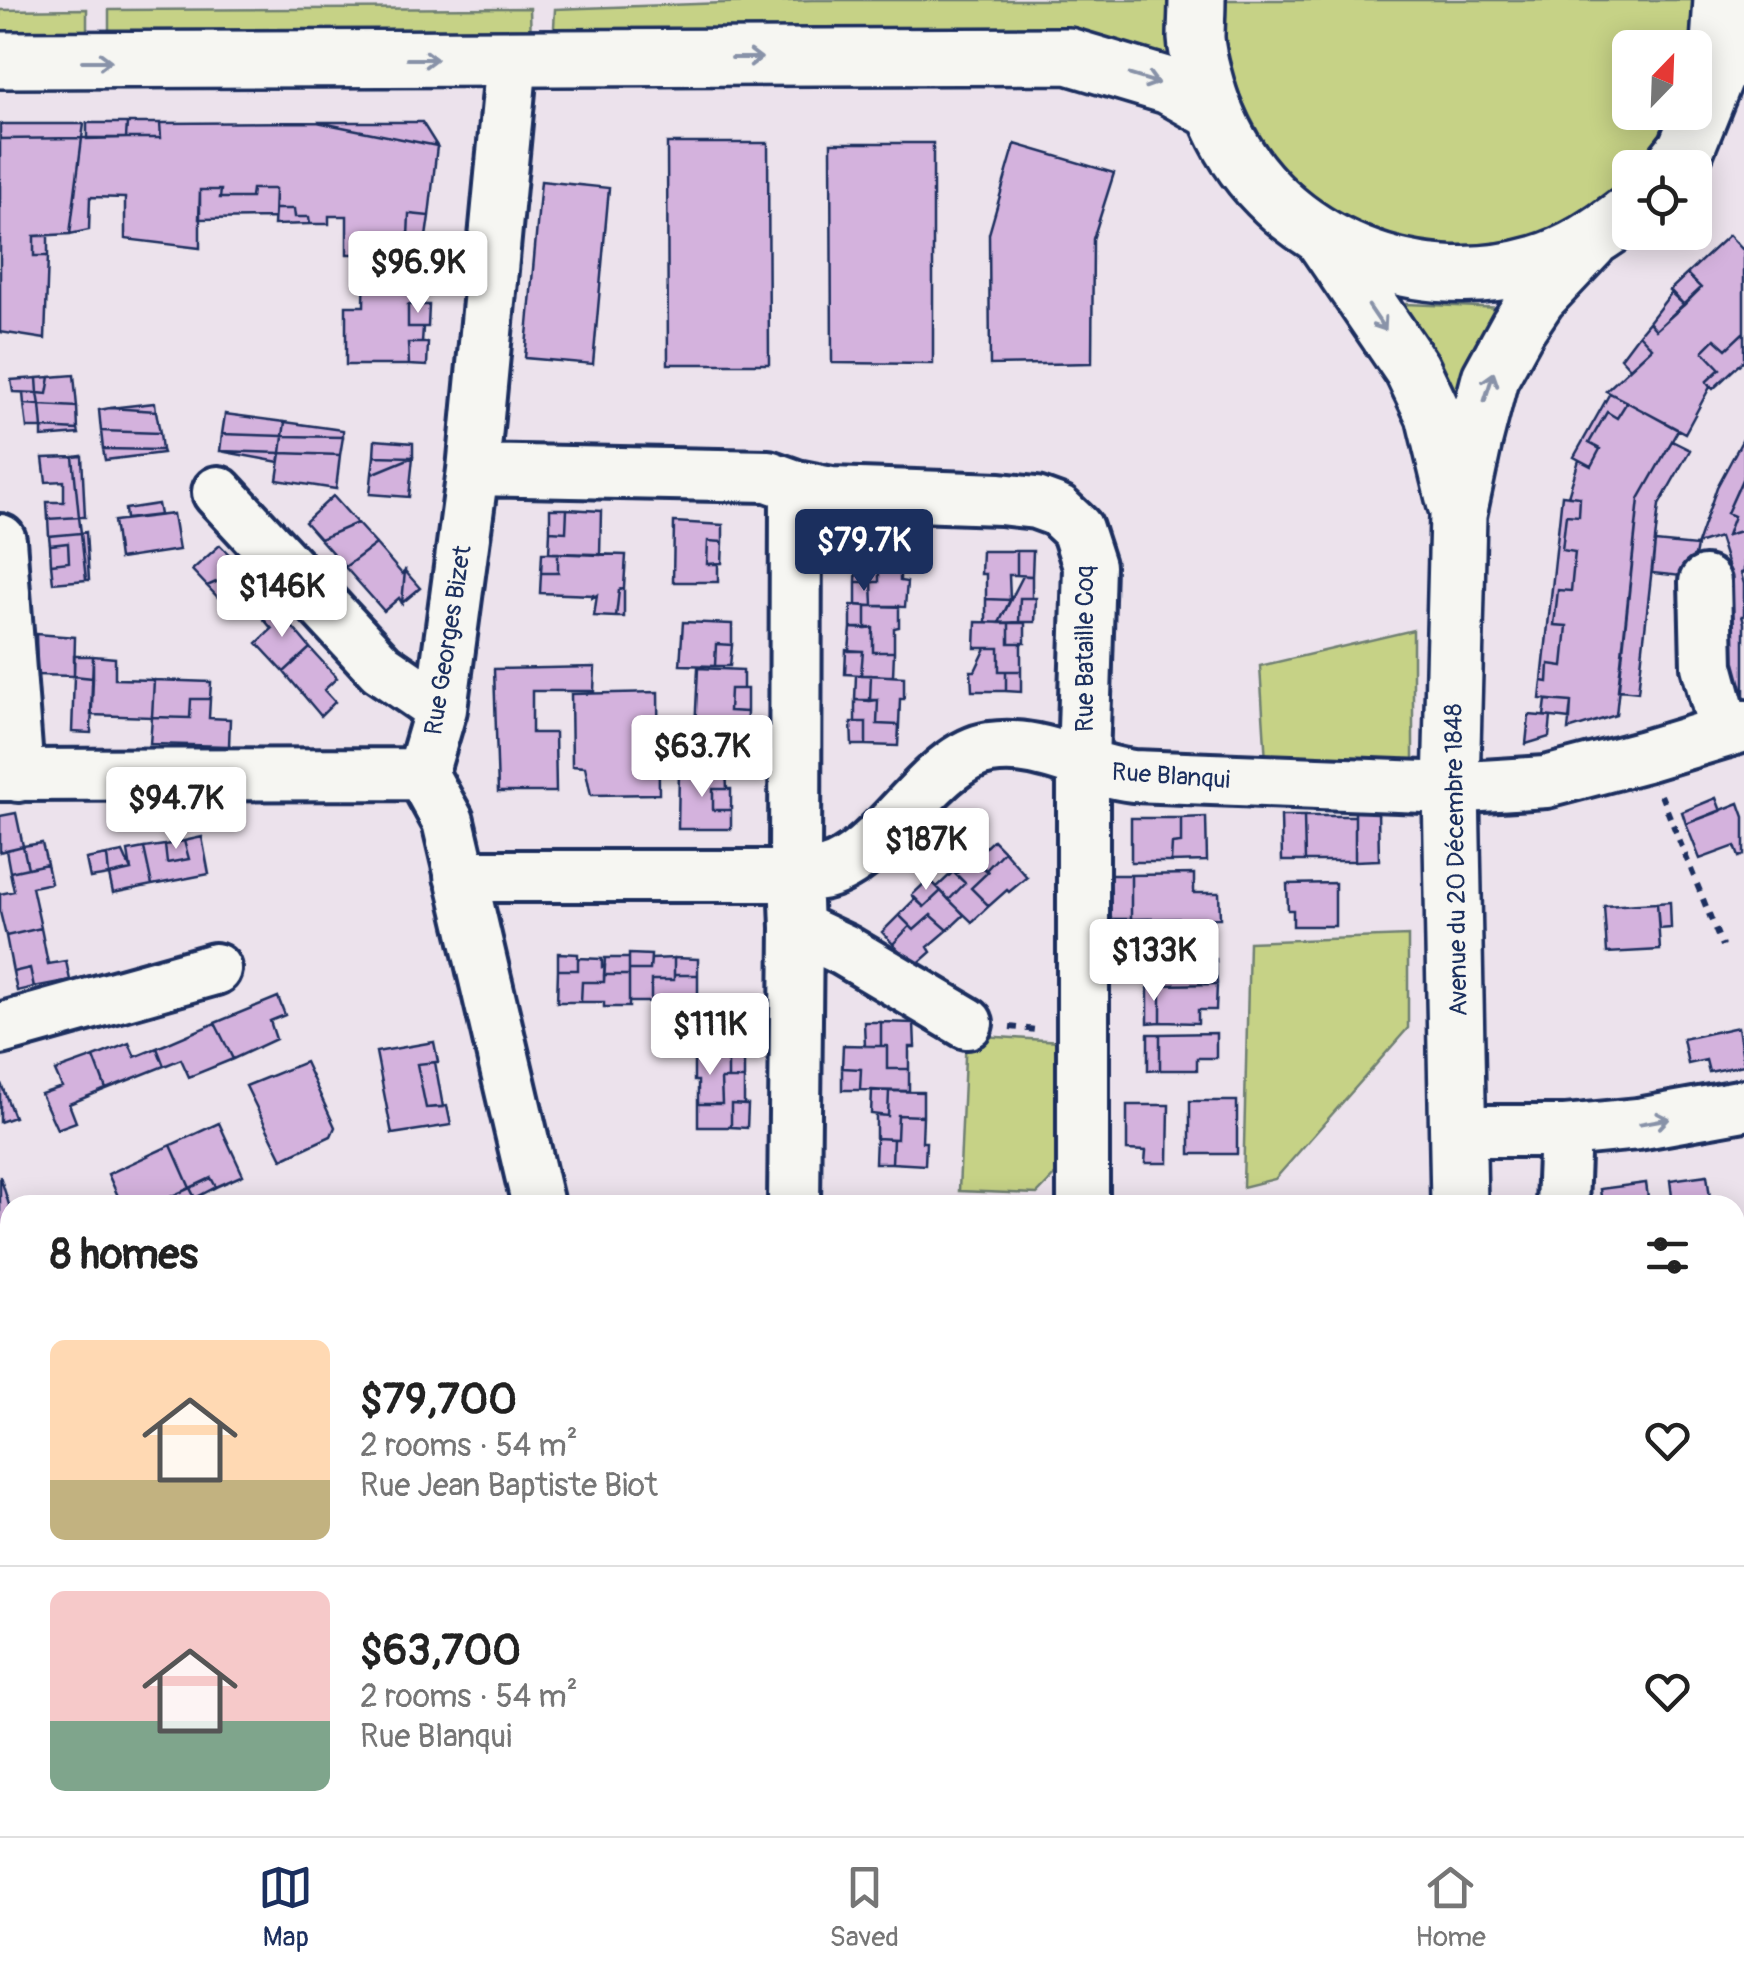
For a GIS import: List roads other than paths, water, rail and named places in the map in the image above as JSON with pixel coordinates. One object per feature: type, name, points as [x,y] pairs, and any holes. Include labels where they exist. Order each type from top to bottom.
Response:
[{"type":"main road","points":[[1197,0],[1196,42],[1214,112],[1241,162],[1278,204],[1322,237],[1373,262],[1428,274],[1484,275],[1539,264],[1610,227]]},
{"type":"main road","points":[[1683,150],[1717,72],[1722,0]]},
{"type":"main road","points":[[0,60],[1068,56],[1169,86],[1214,112]]},
{"type":"main road","points":[[1691,150],[1744,114]]},
{"type":"main road","name":"Avenue du 20 Décembre 1848","points":[[1459,1195],[1451,788],[1458,515],[1490,378],[1538,296],[1610,227]]},
{"type":"main road","name":"Avenue du 20 Décembre 1848","points":[[1322,237],[1412,369],[1434,415],[1458,515]]},
{"type":"street","name":"Rue Georges Bizet","points":[[422,774],[440,709],[474,470],[512,58]]},
{"type":"street","name":"Rue Bataille Coq","points":[[474,470],[768,476],[831,493],[1000,498],[1058,511],[1077,528],[1089,566],[1083,763],[1083,1195]]},
{"type":"street","points":[[794,1195],[796,486]]},
{"type":"street","points":[[218,492],[382,668],[440,709]]},
{"type":"street","points":[[0,540],[9,776],[422,774],[448,821],[536,1195]]},
{"type":"street","points":[[1705,582],[1707,666],[1734,729]]},
{"type":"street","name":"Rue Blanqui","points":[[460,876],[825,873],[866,848],[953,764],[984,748],[1025,746],[1099,770],[1132,776],[1451,788],[1546,782],[1734,729]]},
{"type":"street","points":[[797,928],[844,950],[967,1023]]},
{"type":"street","points":[[0,1030],[216,969]]},
{"type":"street","points":[[1458,1131],[1565,1131],[1638,1124],[1744,1104]]},
{"type":"street","points":[[1562,1195],[1565,1131]]}]
